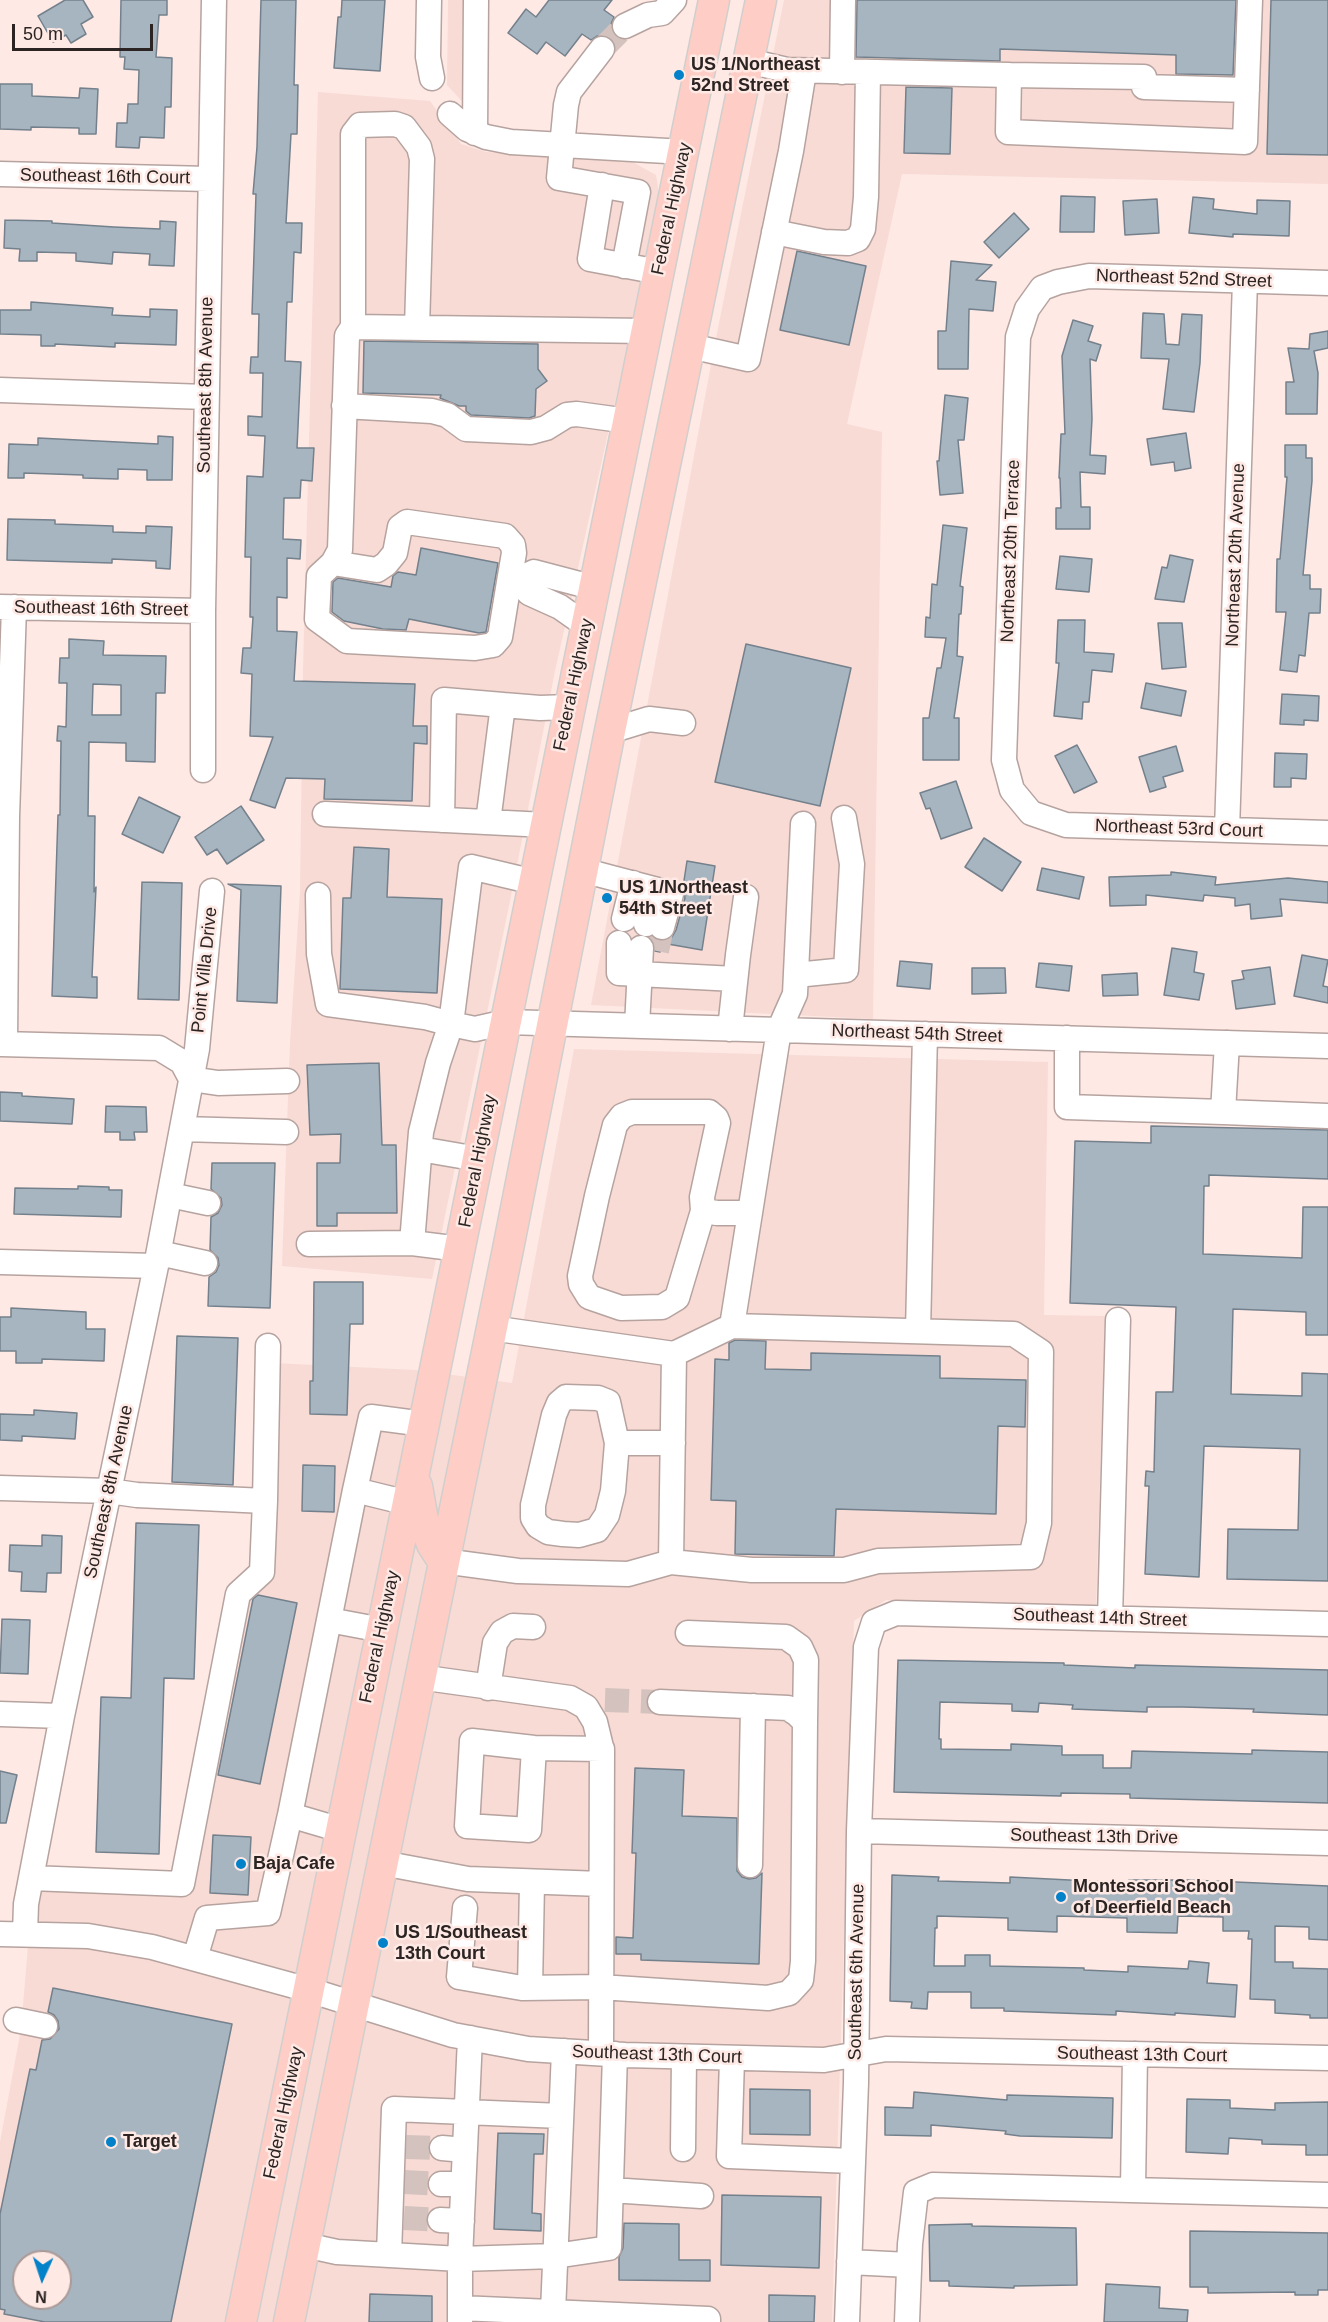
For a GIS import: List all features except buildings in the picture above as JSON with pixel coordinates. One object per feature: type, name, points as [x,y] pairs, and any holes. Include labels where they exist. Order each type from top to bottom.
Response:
[{"type":"main road","name":"Federal Highway","points":[[242,2322],[714,0]]},
{"type":"main road","points":[[289,2322],[610,732],[761,0]]},
{"type":"main road","points":[[684,152],[707,200],[712,240]]},
{"type":"main road","points":[[614,495],[622,545],[634,564],[644,572]]},
{"type":"main road","points":[[595,588],[614,613],[624,670]]},
{"type":"main road","points":[[415,1471],[423,1520],[432,1544],[443,1561]]},
{"type":"street","name":"Southeast 8th Avenue","points":[[203,770],[209,179],[214,0]]},
{"type":"street","points":[[429,0],[428,57],[432,78]]},
{"type":"street","points":[[475,133],[476,0]]},
{"type":"street","points":[[625,26],[648,15],[662,12],[674,0]]},
{"type":"street","points":[[842,72],[843,0]]},
{"type":"street","points":[[1009,75],[1008,132],[1245,142],[1250,0]]},
{"type":"street","points":[[602,49],[569,92],[559,178],[602,185],[672,210]]},
{"type":"street","points":[[748,61],[787,70],[804,71],[1144,77],[1144,87],[1247,90]]},
{"type":"street","points":[[690,346],[748,359],[804,71]]},
{"type":"street","points":[[774,232],[824,242],[848,243],[858,239],[863,229],[866,197],[868,72]]},
{"type":"street","points":[[450,114],[475,133],[511,142],[684,152]]},
{"type":"street","points":[[333,563],[377,570],[386,564],[395,553],[400,527],[407,522],[505,536],[513,545],[515,577],[500,637],[493,645],[475,648],[347,641],[318,620],[319,576],[333,563],[339,550],[347,336],[353,327],[353,134],[360,124],[395,124],[404,128],[419,147],[422,159],[417,328]]},
{"type":"street","name":"Southeast 16th Court","points":[[0,174],[209,179]]},
{"type":"street","points":[[602,185],[590,259],[659,272]]},
{"type":"street","points":[[624,266],[637,197]]},
{"type":"street","name":"Northeast 52nd Street","points":[[1042,288],[1058,282],[1089,276],[1328,283]]},
{"type":"street","name":"Northeast 20th Avenue","points":[[1227,830],[1245,280]]},
{"type":"street","name":"Northeast 20th Terrace","points":[[1031,813],[1012,790],[1004,760],[1018,337],[1027,309],[1042,288]]},
{"type":"street","points":[[353,327],[647,330]]},
{"type":"street","points":[[0,390],[206,397]]},
{"type":"street","points":[[345,406],[432,411],[447,415],[466,429],[531,432],[577,414],[628,421]]},
{"type":"street","points":[[515,577],[534,572],[595,588]]},
{"type":"street","points":[[515,577],[529,593],[560,607],[587,626]]},
{"type":"street","points":[[7,607],[2,1044],[159,1048],[182,1062],[191,1079],[218,1083],[287,1081]]},
{"type":"street","name":"Southeast 16th Street","points":[[7,607],[203,611]]},
{"type":"street","points":[[442,820],[444,700],[540,708],[570,707]]},
{"type":"street","points":[[488,822],[503,705]]},
{"type":"street","points":[[610,732],[649,719],[683,723]]},
{"type":"street","name":"Northeast 53rd Court","points":[[1031,813],[1066,825],[1328,833]]},
{"type":"street","points":[[325,814],[546,825]]},
{"type":"street","points":[[796,975],[846,970],[852,864],[844,818]]},
{"type":"street","points":[[732,1326],[779,1030],[795,994],[803,824]]},
{"type":"street","points":[[412,1243],[421,1132],[438,1063],[451,1024],[471,867],[534,882]]},
{"type":"street","points":[[582,870],[643,886],[644,924]]},
{"type":"street","name":"Point Villa Drive","points":[[197,1049],[212,891]]},
{"type":"street","name":"Northeast 54th Street","points":[[318,895],[319,954],[328,1004],[425,1017],[475,1029],[506,1022],[1328,1046]]},
{"type":"street","points":[[730,1029],[747,897]]},
{"type":"street","points":[[637,1026],[642,958],[735,979]]},
{"type":"street","points":[[918,1331],[925,1034]]},
{"type":"street","points":[[1067,1038],[1067,1107],[1328,1116]]},
{"type":"street","points":[[1223,1112],[1227,1043]]},
{"type":"street","name":"Southeast 8th Avenue","points":[[25,1934],[26,1904],[62,1716],[158,1259],[197,1049]]},
{"type":"street","points":[[632,1112],[709,1112],[716,1118],[718,1123],[702,1197],[703,1210],[677,1298],[662,1307],[621,1308],[589,1297],[581,1284],[580,1276],[615,1125],[622,1116],[632,1112]]},
{"type":"street","points":[[182,1129],[286,1132]]},
{"type":"street","points":[[420,1149],[478,1159]]},
{"type":"street","points":[[170,1195],[208,1203]]},
{"type":"street","points":[[703,1210],[717,1213],[750,1213]]},
{"type":"street","points":[[309,1244],[412,1243],[460,1249]]},
{"type":"street","points":[[0,1262],[158,1259],[205,1263]]},
{"type":"street","points":[[1110,1618],[1118,1320]]},
{"type":"street","points":[[443,1561],[518,1571],[628,1574],[671,1562],[752,1570],[844,1570],[878,1561],[1031,1557],[1039,1523],[1041,1352],[1014,1334],[732,1326],[674,1354],[491,1328]]},
{"type":"street","points":[[31,1878],[182,1884],[237,1594],[262,1572],[268,1346]]},
{"type":"street","points":[[671,1562],[674,1354]]},
{"type":"street","points":[[566,1396],[598,1398],[608,1402],[617,1443],[613,1491],[607,1515],[597,1530],[579,1535],[562,1534],[548,1532],[538,1526],[533,1518],[533,1505],[552,1423],[560,1403],[566,1396]]},
{"type":"street","points":[[195,1958],[207,1918],[268,1913],[290,1815],[354,1490],[371,1417],[424,1424]]},
{"type":"street","points":[[617,1443],[673,1443]]},
{"type":"street","points":[[0,1488],[109,1491],[136,1495],[265,1501]]},
{"type":"street","points":[[354,1490],[408,1503]]},
{"type":"street","name":"Southeast 14th Street","points":[[874,1622],[896,1613],[1328,1624]]},
{"type":"street","points":[[329,1620],[382,1630]]},
{"type":"street","name":"Southeast 6th Avenue","points":[[847,2322],[856,2055],[859,1830],[866,1647],[874,1622]]},
{"type":"street","points":[[488,1688],[495,1643],[502,1632],[513,1626],[533,1627]]},
{"type":"street","points":[[465,1908],[459,1977],[530,1988],[600,1987],[768,1998],[789,1993],[801,1980],[806,1660],[800,1647],[786,1637],[688,1633]]},
{"type":"street","points":[[419,1677],[488,1688],[605,1700]]},
{"type":"street","points":[[305,2245],[337,2252],[460,2259],[555,2256],[609,2248],[611,2190],[608,2054],[600,1987],[602,1749],[595,1722],[586,1707],[570,1698]]},
{"type":"street","points":[[660,1702],[788,1708],[805,1722]]},
{"type":"street","points":[[750,1865],[753,1706]]},
{"type":"street","points":[[0,1714],[62,1716]]},
{"type":"street","points":[[534,1748],[602,1749]]},
{"type":"street","points":[[290,1815],[341,1830]]},
{"type":"street","name":"Southeast 13th Drive","points":[[859,1830],[1328,1842]]},
{"type":"street","points":[[382,1863],[468,1879],[601,1884]]},
{"type":"street","points":[[530,1988],[532,1883]]},
{"type":"street","name":"Southeast 13th Court","points":[[0,1934],[88,1936],[152,1947],[309,1989],[453,2035],[528,2049],[732,2059],[824,2060],[886,2049],[1328,2058]]},
{"type":"street","points":[[16,2020],[45,2026]]},
{"type":"street","points":[[470,2038],[467,2111],[454,2149],[452,2184],[451,2220],[460,2259],[460,2315],[554,2312],[708,2319],[708,2322]]},
{"type":"street","points":[[554,2312],[564,2051]]},
{"type":"street","points":[[1133,2190],[1135,2054]]},
{"type":"street","points":[[683,2149],[684,2057]]},
{"type":"street","points":[[732,2059],[729,2156],[852,2161]]},
{"type":"street","points":[[389,2255],[397,2217],[399,2147],[394,2109],[561,2116]]},
{"type":"street","points":[[907,2322],[909,2265],[916,2192],[933,2185],[1328,2195]]},
{"type":"street","points":[[611,2190],[701,2196]]},
{"type":"street","points":[[849,2262],[909,2265]]},
{"type":"shaded area","points":[[448,0],[489,0],[483,124],[447,85]]},
{"type":"shaded area","points":[[784,0],[1328,0],[1328,184],[902,174],[847,424],[882,432],[873,1019],[591,1005],[717,333]]},
{"type":"shaded area","points":[[318,92],[430,101],[461,144],[486,152],[631,161],[656,175],[660,200],[555,671],[432,1279],[282,1266],[290,1043],[300,892],[303,671]]},
{"type":"shaded area","points":[[574,1049],[1048,1062],[1044,1315],[1105,1316],[1096,1611],[886,1600],[854,1621],[832,2322],[0,2322],[0,2142],[21,2029],[28,1946],[37,1882],[187,1887],[241,1598],[268,1571],[274,1363],[416,1370],[512,1383]]},
{"type":"tunnel","points":[[602,49],[625,26]]},
{"type":"tunnel","points":[[657,951],[662,927]]},
{"type":"tunnel","points":[[605,1700],[660,1702]]},
{"type":"tunnel","points":[[406,2147],[442,2148]]},
{"type":"tunnel","points":[[404,2182],[441,2184]]},
{"type":"tunnel","points":[[404,2218],[440,2220]]},
{"type":"place","name":"US 1/Northeast 52nd Street","points":[[679,75]]},
{"type":"place","name":"US 1/Northeast 54th Street","points":[[607,898]]},
{"type":"place","name":"Baja Cafe","points":[[241,1864]]},
{"type":"place","name":"Montessori School of Deerfield Beach","points":[[1061,1897]]},
{"type":"place","name":"US 1/Southeast 13th Court","points":[[383,1943]]},
{"type":"place","name":"Target","points":[[111,2142]]}]
